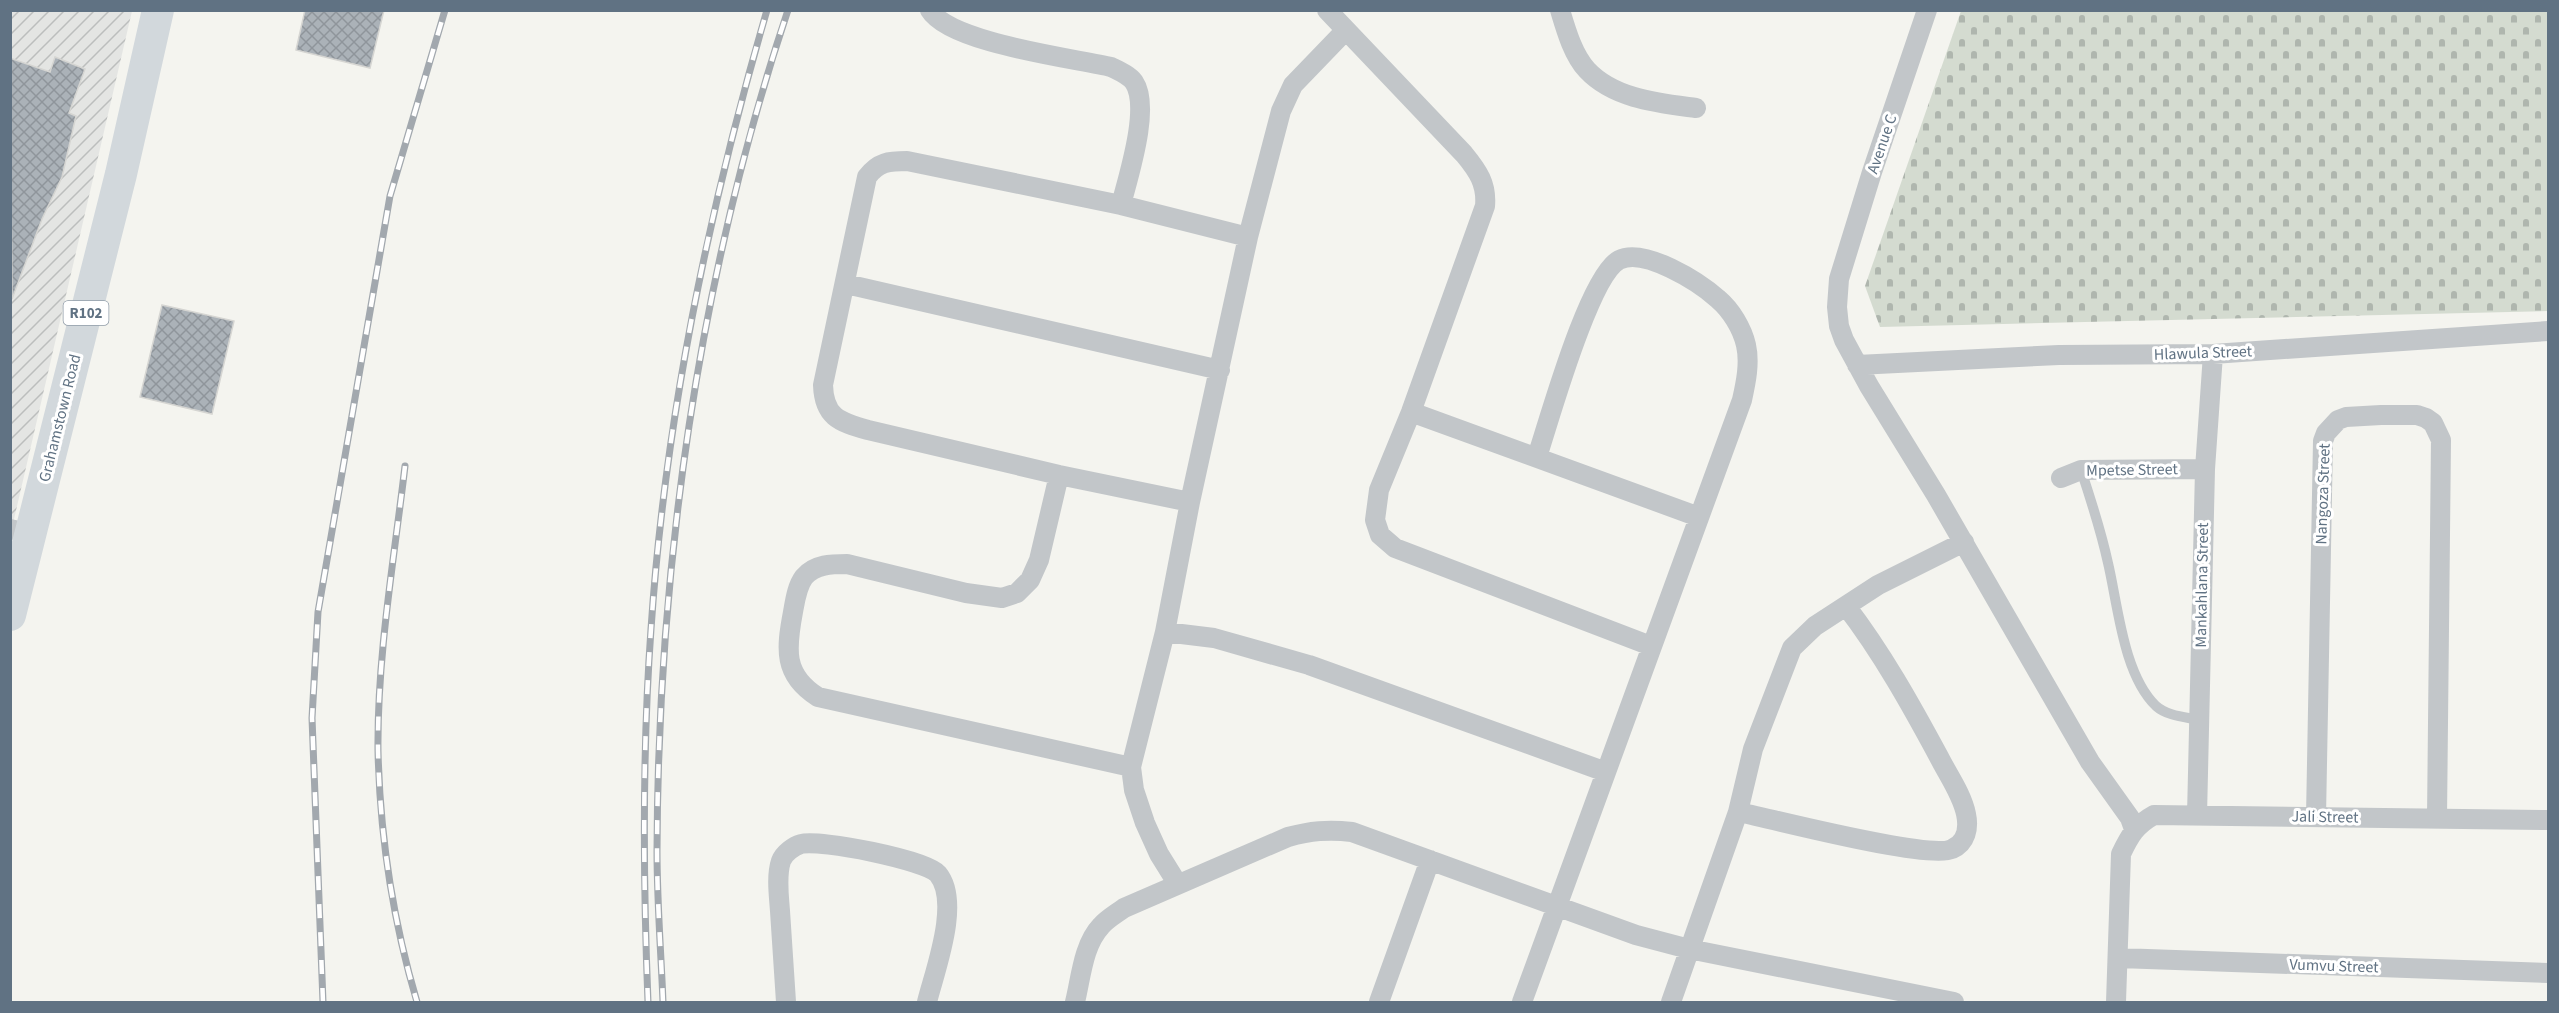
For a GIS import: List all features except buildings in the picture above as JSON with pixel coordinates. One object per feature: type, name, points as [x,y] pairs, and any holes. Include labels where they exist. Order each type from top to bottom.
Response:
[{"type":"main road","name":"Grahamstown Road","points":[[10,615],[21,532],[121,174],[158,10]]},
{"type":"street","points":[[930,10],[933,16],[950,27],[977,38],[1111,67],[1122,72],[1134,82],[1140,98],[1139,120],[1121,205]]},
{"type":"street","points":[[1327,10],[1464,154],[1479,172],[1484,184],[1485,206],[1411,412],[1379,490],[1374,520],[1380,535],[1395,548],[1651,646]]},
{"type":"street","points":[[1560,10],[1577,55],[1586,69],[1598,79],[1637,98],[1696,108]]},
{"type":"street","name":"Avenue C","points":[[1927,10],[1872,172],[1839,279],[1839,326],[1857,364],[1964,543],[2090,762],[2130,818],[2134,829]]},
{"type":"street","points":[[1177,883],[1159,854],[1145,823],[1134,790],[1131,766],[1165,632],[1190,502],[1248,237],[1281,111],[1293,85],[1346,30]]},
{"type":"street","points":[[1190,502],[1059,475],[855,426],[829,412],[824,402],[823,385],[867,177],[875,167],[887,161],[907,161],[1121,205],[1248,237]]},
{"type":"street","points":[[1522,1002],[1742,400],[1748,362],[1746,345],[1737,322],[1719,299],[1686,277],[1658,263],[1629,257],[1618,260],[1606,272],[1589,305],[1537,457]]},
{"type":"street","points":[[846,284],[1220,370]]},
{"type":"street","name":"Hlawula Street","points":[[1857,364],[2059,355],[2213,354],[2548,331]]},
{"type":"street","name":"Mankahlana Street","points":[[2197,816],[2205,469],[2213,354]]},
{"type":"street","points":[[1411,412],[1699,517]]},
{"type":"street","name":"Nangoza Street","points":[[2316,817],[2323,441],[2332,425],[2346,417],[2417,415],[2433,423],[2441,440],[2437,818]]},
{"type":"street","name":"Mpetse Street","points":[[2061,478],[2081,470],[2205,469]]},
{"type":"street","points":[[1059,475],[1039,560],[1030,580],[1017,594],[1002,598],[966,592],[847,564],[818,567],[805,577],[800,585],[789,634],[789,659],[793,673],[803,687],[818,697],[1131,766]]},
{"type":"street","points":[[1671,1002],[1738,812],[1753,749],[1792,648],[1815,626],[1878,585],[1964,543]]},
{"type":"street","points":[[1738,812],[1859,839],[1928,851],[1950,850],[1961,844],[1966,834],[1967,815],[1958,793],[1913,709],[1862,626],[1846,606]]},
{"type":"street","points":[[1165,632],[1214,638],[1309,665],[1606,772]]},
{"type":"street","name":"Jali Street","points":[[2134,829],[2154,815],[2548,819]]},
{"type":"street","points":[[1075,1002],[1089,944],[1102,924],[1124,908],[1177,883],[1288,837],[1330,829],[1352,832],[1636,934],[1689,949],[1954,1002]]},
{"type":"street","points":[[2116,1002],[2121,854],[2134,829]]},
{"type":"street","points":[[786,1002],[779,885],[781,861],[787,852],[801,844],[823,843],[917,862],[938,874],[948,896],[946,921],[927,1002]]},
{"type":"street","points":[[1379,1002],[1430,860]]},
{"type":"street","name":"Vumvu Street","points":[[2119,958],[2548,973]]},
{"type":"lane","points":[[2081,470],[2109,565],[2121,633],[2135,671],[2157,706],[2178,716],[2199,720]]},
{"type":"shaded area","points":[[11,11],[132,11],[11,532]]},
{"type":"green space","points":[[1961,11],[2548,11],[2548,311],[1880,327],[1865,286]]},
{"type":"railway","points":[[323,1002],[312,718],[318,612],[390,196],[445,10]]},
{"type":"railway","points":[[648,1002],[644,862],[646,723],[651,629],[667,472],[678,394],[708,239],[767,10]]},
{"type":"railway","points":[[663,1002],[657,870],[659,745],[665,638],[675,531],[689,425],[707,320],[730,215],[757,112],[788,10]]},
{"type":"railway","points":[[405,466],[383,644],[378,751],[389,878],[401,941],[417,1002]]}]
